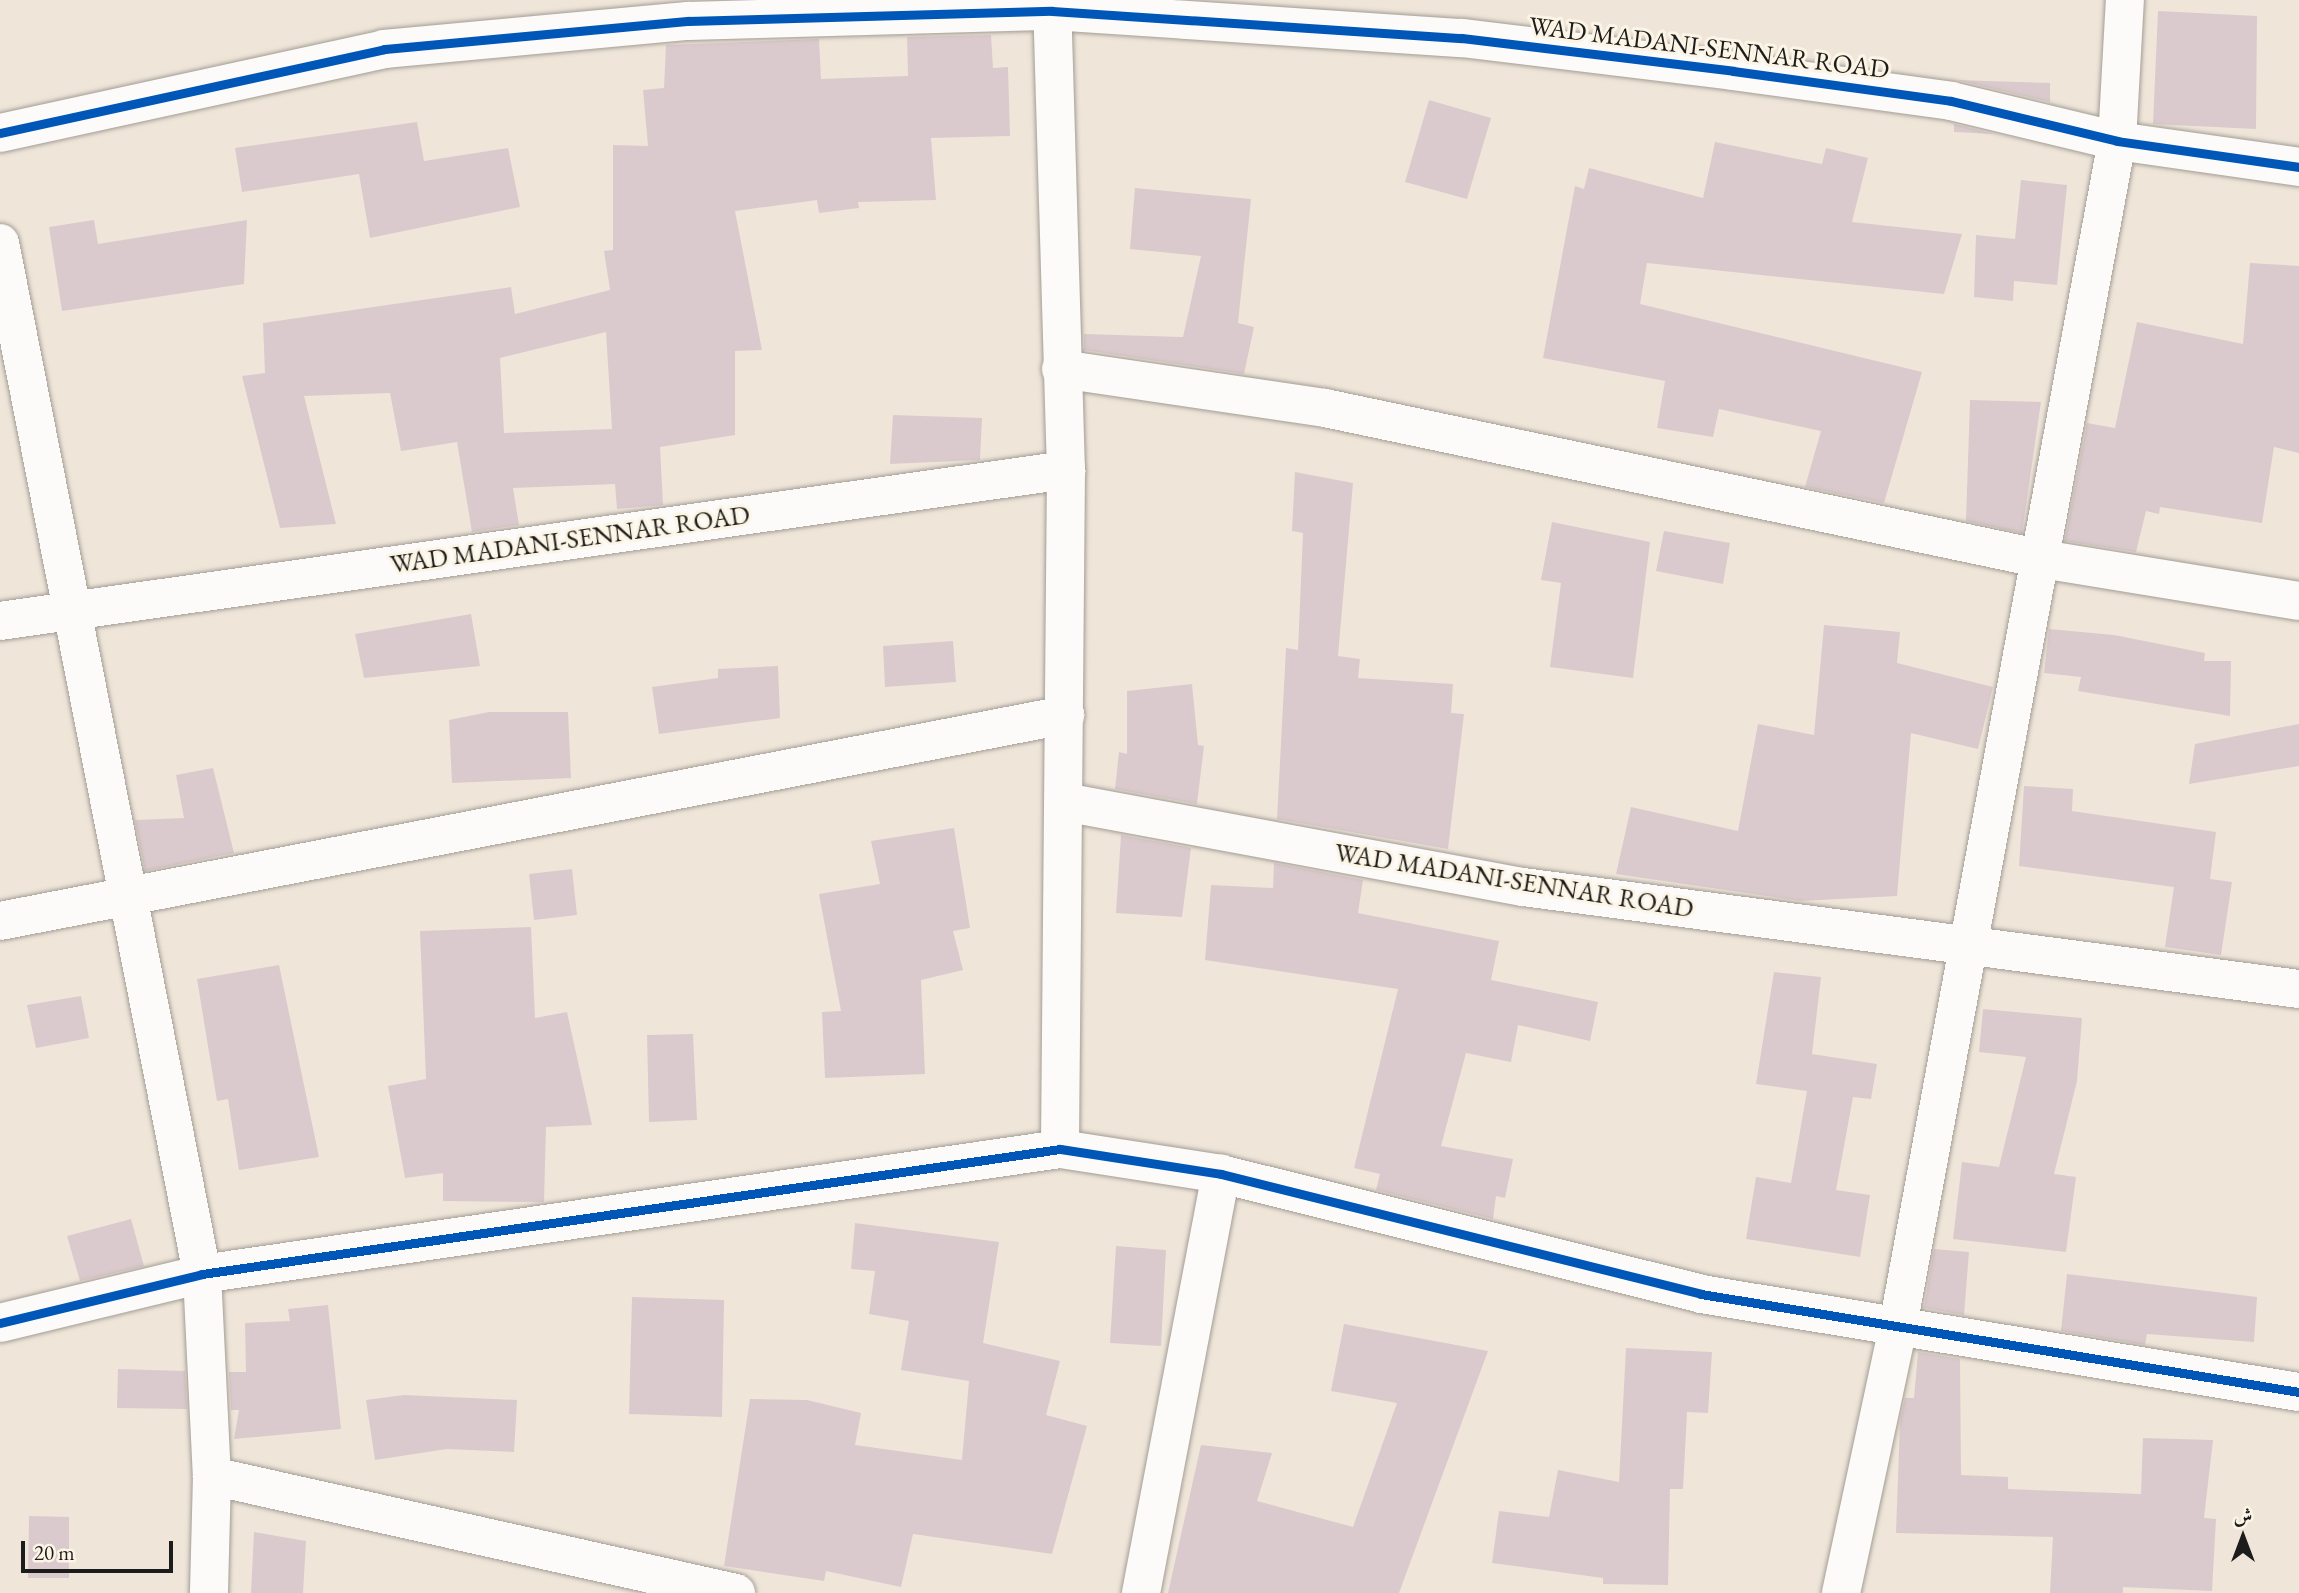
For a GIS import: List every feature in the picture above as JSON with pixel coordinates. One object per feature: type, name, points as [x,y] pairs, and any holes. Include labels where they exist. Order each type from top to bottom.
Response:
[{"type":"street","points":[[1841,1593],[1898,1326],[1965,947],[2042,559],[2117,141],[2124,0]]},
{"type":"street","points":[[1052,6],[1066,470],[1065,802],[1059,1149]]},
{"type":"street","name":"WAD MADANI-SENNAR ROAD","points":[[0,133],[384,50],[688,21],[1052,6],[1476,39],[1951,101],[2117,141],[2299,167]]},
{"type":"street","points":[[0,243],[131,896],[202,1274],[212,1476],[209,1593]]},
{"type":"street","points":[[1061,369],[1325,408],[2042,559],[2299,601]]},
{"type":"street","name":"WAD MADANI-SENNAR ROAD","points":[[0,621],[1066,470]]},
{"type":"street","points":[[0,921],[1065,715]]},
{"type":"street","name":"WAD MADANI-SENNAR ROAD","points":[[1065,802],[1523,887],[2299,989]]},
{"type":"street","points":[[0,1323],[202,1274],[1059,1149],[1220,1174],[1701,1294],[2299,1392]]},
{"type":"street","points":[[1141,1593],[1220,1174]]},
{"type":"street","points":[[212,1476],[736,1593]]},
{"type":"building","points":[[2158,11],[2257,16],[2256,129],[2153,124]]},
{"type":"building","points":[[991,35],[993,68],[1008,67],[1010,136],[931,138],[936,200],[858,202],[859,208],[819,213],[817,200],[735,211],[762,350],[735,351],[735,435],[660,447],[663,505],[617,509],[615,484],[513,488],[519,525],[472,532],[457,442],[401,451],[390,393],[304,396],[336,524],[280,528],[242,376],[265,373],[263,323],[511,287],[515,314],[610,290],[604,251],[613,250],[613,145],[648,146],[643,90],[664,88],[666,45],[819,39],[821,79],[908,76],[907,37]],"holes":[[[606,332],[612,429],[504,433],[500,358]]]},
{"type":"building","points":[[1957,80],[2050,83],[2050,102]]},
{"type":"building","points":[[1429,100],[1491,118],[1467,199],[1405,182]]},
{"type":"building","points":[[417,122],[424,161],[508,148],[520,207],[370,238],[359,174],[242,192],[235,148]]},
{"type":"building","points":[[1954,124],[1994,134],[1954,132]]},
{"type":"building","points":[[1715,142],[1822,164],[1826,148],[1868,158],[1852,222],[1962,234],[1944,294],[1647,263],[1640,304],[1922,372],[1884,503],[1805,487],[1821,431],[1719,409],[1713,437],[1657,428],[1665,381],[1543,358],[1575,186],[1584,189],[1589,168],[1703,198]]},
{"type":"building","points":[[2021,180],[2067,185],[2057,285],[2014,281],[2013,301],[1974,297],[1976,235],[2015,239]]},
{"type":"building","points":[[1135,188],[1251,199],[1238,323],[1254,327],[1244,374],[1084,350],[1084,334],[1183,337],[1201,256],[1130,249]]},
{"type":"building","points":[[94,220],[98,244],[247,220],[244,284],[62,311],[49,227]]},
{"type":"building","points":[[2250,263],[2299,266],[2299,453],[2274,447],[2262,523],[2160,507],[2159,514],[2146,511],[2136,552],[2065,541],[2087,423],[2115,428],[2137,322],[2243,344]]},
{"type":"building","points":[[1970,400],[2041,402],[2022,533],[1966,521]]},
{"type":"building","points":[[893,415],[982,418],[980,460],[890,464]]},
{"type":"building","points":[[1295,472],[1353,483],[1338,656],[1360,659],[1358,678],[1453,684],[1451,713],[1464,714],[1448,849],[1277,819],[1286,648],[1298,650],[1303,533],[1292,531]]},
{"type":"building","points":[[1552,522],[1650,542],[1633,678],[1550,667],[1561,583],[1541,580]]},
{"type":"building","points":[[1664,531],[1730,543],[1723,584],[1656,571]]},
{"type":"building","points":[[471,614],[480,666],[364,678],[355,634]]},
{"type":"building","points":[[1824,625],[1900,632],[1897,663],[1993,687],[1978,749],[1911,733],[1897,896],[1800,901],[1616,874],[1631,807],[1738,831],[1758,724],[1814,735]]},
{"type":"building","points":[[2049,629],[2114,635],[2205,653],[2204,661],[2231,661],[2230,716],[2078,691],[2081,677],[2044,673]]},
{"type":"building","points":[[953,641],[956,682],[885,687],[883,646]]},
{"type":"building","points":[[778,666],[780,718],[659,734],[652,687],[718,678],[718,669]]},
{"type":"building","points":[[1192,684],[1198,745],[1204,746],[1197,804],[1115,789],[1119,752],[1127,754],[1127,691]]},
{"type":"building","points":[[489,712],[568,712],[571,778],[452,783],[449,720]]},
{"type":"building","points":[[2299,724],[2299,766],[2189,784],[2195,744]]},
{"type":"building","points":[[213,768],[234,853],[145,871],[135,820],[184,818],[176,775]]},
{"type":"building","points":[[2024,786],[2073,789],[2072,811],[2216,832],[2210,879],[2232,882],[2221,955],[2165,947],[2174,887],[2019,866]]},
{"type":"building","points":[[954,828],[970,928],[953,931],[963,970],[921,980],[925,1074],[825,1078],[822,1012],[841,1011],[819,894],[880,884],[871,841]]},
{"type":"building","points":[[1121,835],[1191,848],[1182,917],[1116,913]]},
{"type":"building","points":[[1274,863],[1363,880],[1358,913],[1499,941],[1491,980],[1598,1002],[1590,1041],[1518,1025],[1511,1062],[1466,1053],[1441,1146],[1513,1159],[1505,1198],[1496,1196],[1493,1219],[1376,1190],[1380,1174],[1354,1168],[1398,989],[1205,960],[1211,885],[1273,888]]},
{"type":"building","points":[[572,869],[577,915],[534,920],[529,874]]},
{"type":"building","points":[[531,927],[535,1018],[567,1012],[592,1125],[546,1127],[544,1202],[443,1201],[443,1173],[405,1178],[388,1086],[426,1079],[420,931]]},
{"type":"building","points":[[279,965],[319,1157],[239,1170],[228,1099],[217,1101],[197,979]]},
{"type":"building","points":[[1774,972],[1821,977],[1812,1054],[1877,1064],[1871,1099],[1853,1097],[1836,1190],[1870,1195],[1860,1257],[1746,1239],[1756,1177],[1791,1183],[1807,1091],[1756,1084]]},
{"type":"building","points":[[81,996],[89,1038],[36,1048],[27,1005]]},
{"type":"building","points":[[1983,1009],[2082,1018],[2077,1081],[2054,1174],[2076,1177],[2066,1252],[1953,1239],[1962,1162],[1999,1167],[2026,1057],[1979,1052]]},
{"type":"building","points":[[693,1034],[697,1120],[649,1122],[647,1035]]},
{"type":"building","points":[[131,1219],[144,1266],[80,1281],[67,1236]]},
{"type":"building","points":[[855,1223],[999,1242],[983,1343],[1060,1361],[1046,1415],[1087,1426],[1052,1554],[913,1534],[901,1587],[826,1571],[824,1581],[724,1566],[750,1399],[807,1400],[861,1413],[855,1445],[962,1460],[969,1381],[901,1370],[909,1321],[869,1314],[875,1271],[851,1269]]},
{"type":"building","points":[[1116,1246],[1166,1250],[1161,1346],[1110,1343]]},
{"type":"building","points":[[1934,1249],[1969,1252],[1964,1315],[1924,1308]]},
{"type":"building","points":[[2067,1274],[2257,1297],[2254,1342],[2147,1334],[2145,1345],[2061,1331]]},
{"type":"building","points":[[632,1297],[724,1300],[722,1417],[629,1414]]},
{"type":"building","points":[[328,1305],[341,1429],[234,1439],[239,1410],[231,1410],[229,1372],[246,1372],[245,1323],[290,1321],[288,1309]]},
{"type":"building","points":[[1344,1324],[1488,1351],[1399,1593],[1168,1593],[1201,1445],[1272,1453],[1257,1501],[1353,1527],[1397,1403],[1331,1391]]},
{"type":"building","points":[[1626,1348],[1712,1352],[1708,1413],[1687,1412],[1683,1489],[1670,1489],[1668,1585],[1603,1584],[1603,1578],[1492,1563],[1499,1511],[1549,1517],[1558,1470],[1619,1482]]},
{"type":"building","points":[[1918,1352],[1960,1359],[1961,1475],[2008,1477],[2008,1489],[2141,1494],[2143,1438],[2213,1440],[2204,1518],[2216,1519],[2212,1591],[2123,1587],[2123,1593],[2050,1593],[2053,1537],[1896,1533],[1900,1421],[1905,1398],[1914,1398]]},
{"type":"building","points":[[118,1369],[185,1371],[187,1409],[117,1408]]},
{"type":"building","points":[[404,1395],[517,1400],[514,1452],[447,1449],[375,1460],[366,1400]]},
{"type":"building","points":[[29,1516],[69,1517],[69,1578],[28,1578]]},
{"type":"building","points":[[254,1532],[306,1541],[303,1593],[251,1593]]},
{"type":"cycle path","points":[[0,133],[384,49],[688,21],[1052,11],[1462,38],[1733,71],[1951,101],[2117,141],[2299,167]]},
{"type":"cycle path","points":[[0,1323],[202,1274],[1060,1149],[1221,1174],[1701,1294],[2299,1392]]}]
